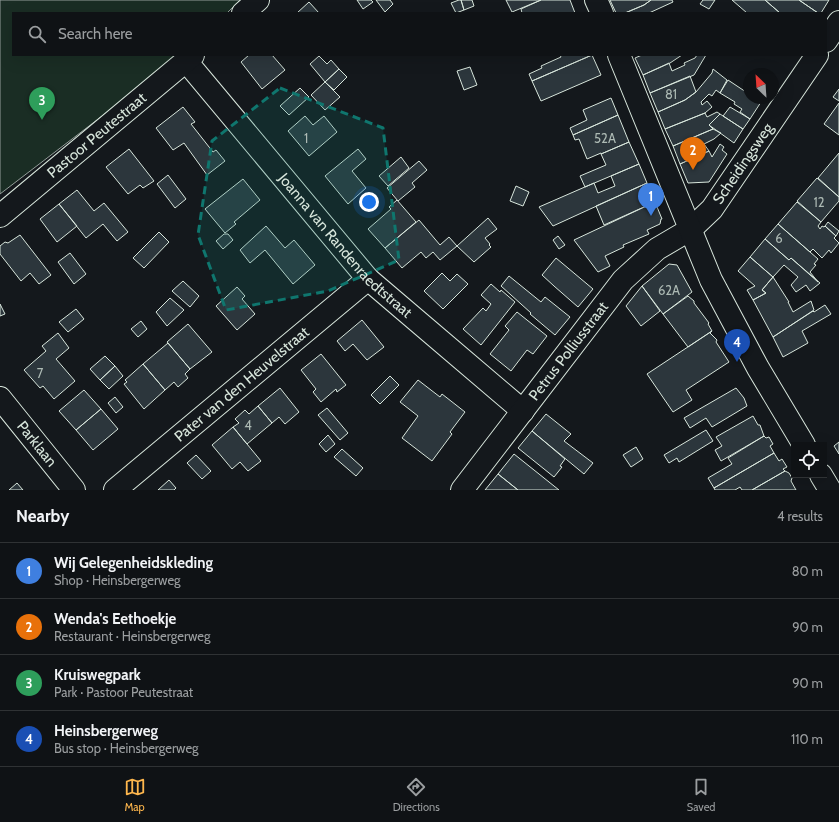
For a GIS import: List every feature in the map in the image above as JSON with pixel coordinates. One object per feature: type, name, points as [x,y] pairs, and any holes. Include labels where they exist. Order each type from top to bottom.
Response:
[{"type":"street","points":[[244,12],[258,0]]},
{"type":"street","points":[[596,0],[602,12]]},
{"type":"street","points":[[619,56],[711,280],[758,368],[802,442]]},
{"type":"street","name":"Scheidingsweg","points":[[691,229],[712,209],[816,56]]},
{"type":"street","name":"Pastoor Peutestraat","points":[[0,216],[189,58]]},
{"type":"street","name":"Joanna van Randenraedtstraat","points":[[189,58],[368,278],[523,411]]},
{"type":"street","name":"Petrus Polliusstraat","points":[[462,490],[623,280],[658,249],[691,229]]},
{"type":"street","name":"Pater van den Heuvelstraat","points":[[115,490],[368,278]]},
{"type":"street","name":"Parklaan","points":[[0,398],[74,490]]},
{"type":"street","points":[[823,478],[830,490]]},
{"type":"highlighted area","points":[[280,88],[383,128],[399,260],[328,291],[226,310],[198,235],[212,141]]},
{"type":"green space","points":[[0,0],[240,0],[228,12],[12,12],[12,56],[181,56],[0,194]]},
{"type":"building","points":[[357,0],[371,0],[373,2],[363,9]]},
{"type":"building","points":[[376,0],[390,0],[393,4],[385,12]]},
{"type":"building","points":[[461,0],[464,10],[456,12],[451,3]]},
{"type":"building","points":[[461,0],[472,0],[474,6],[464,10]]},
{"type":"building","points":[[506,0],[541,0],[512,12]]},
{"type":"building","points":[[541,0],[570,0],[575,12],[522,12],[521,9]]},
{"type":"building","points":[[610,0],[651,0],[644,5],[627,12],[616,12]]},
{"type":"building","points":[[651,0],[672,0],[673,2],[651,12],[627,12],[644,5]]},
{"type":"building","points":[[703,0],[715,0],[709,9],[700,4]]},
{"type":"building","points":[[732,0],[765,0],[779,12],[746,12]]},
{"type":"building","points":[[765,0],[799,0],[817,12],[779,12]]},
{"type":"building","points":[[799,0],[829,0],[822,12],[817,12]]},
{"type":"building","points":[[309,2],[318,12],[298,12]]},
{"type":"building","points":[[248,56],[273,56],[285,70],[262,89],[241,62]]},
{"type":"building","points":[[319,56],[327,64],[331,60],[339,69],[325,82],[310,64]]},
{"type":"building","points":[[590,56],[532,81],[529,74],[542,68],[541,66],[561,57]]},
{"type":"building","points":[[590,56],[592,56],[601,75],[541,101],[532,81]]},
{"type":"building","points":[[640,56],[680,56],[670,63],[643,75],[635,58]]},
{"type":"building","points":[[696,56],[705,56],[694,75],[650,93],[643,75],[669,63],[672,71]]},
{"type":"building","points":[[470,67],[477,85],[464,90],[457,71]]},
{"type":"building","points":[[339,69],[347,77],[334,90],[325,82]]},
{"type":"building","points":[[713,69],[727,80],[720,93],[716,90],[712,96],[709,94],[701,102],[702,105],[707,101],[712,107],[705,113],[665,129],[658,112],[685,100],[696,92],[712,73]]},
{"type":"building","points":[[690,76],[696,92],[685,100],[658,112],[650,93]]},
{"type":"building","points":[[728,80],[743,90],[743,104],[760,104],[750,119],[740,112],[742,109],[734,104],[735,102],[720,93]]},
{"type":"building","points":[[325,82],[340,97],[325,110],[311,95]]},
{"type":"building","points":[[300,88],[309,97],[289,115],[280,106]]},
{"type":"building","points":[[839,89],[839,101],[833,97]]},
{"type":"building","points":[[611,98],[618,115],[573,135],[570,128],[587,120],[583,110]]},
{"type":"building","points":[[839,103],[839,135],[824,124]]},
{"type":"building","points":[[183,107],[195,122],[191,124],[213,152],[216,150],[225,161],[207,175],[184,143],[173,150],[156,128]]},
{"type":"building","points":[[730,107],[750,119],[743,129],[723,116]]},
{"type":"building","points":[[717,112],[720,114],[709,125],[713,129],[673,146],[665,129],[705,113],[707,117]]},
{"type":"building","points":[[720,114],[743,129],[734,143],[709,125]]},
{"type":"building","points":[[618,115],[629,142],[587,159],[579,139],[575,140],[573,135]]},
{"type":"building","points":[[305,116],[313,125],[324,116],[337,132],[309,156],[288,131]]},
{"type":"building","points":[[713,129],[721,133],[714,139],[704,144],[709,151],[680,164],[673,146]]},
{"type":"building","points":[[629,142],[639,164],[585,187],[580,176],[606,165],[601,154]]},
{"type":"building","points":[[720,144],[724,147],[722,150],[727,154],[709,182],[688,183],[680,164],[709,151],[712,157]]},
{"type":"building","points":[[129,149],[154,181],[143,188],[140,185],[128,194],[106,167]]},
{"type":"building","points":[[358,149],[366,159],[352,171],[366,188],[348,204],[325,176]]},
{"type":"building","points":[[839,153],[839,197],[818,178]]},
{"type":"building","points":[[401,157],[409,168],[388,186],[379,176]]},
{"type":"building","points":[[419,161],[427,170],[412,183],[415,187],[398,201],[387,188]]},
{"type":"building","points":[[639,164],[647,183],[553,226],[539,207],[594,183],[598,193],[615,186],[611,176]]},
{"type":"building","points":[[168,175],[186,199],[175,208],[157,184]]},
{"type":"building","points":[[817,178],[839,197],[839,201],[821,222],[797,201]]},
{"type":"building","points":[[243,179],[260,200],[234,222],[236,224],[225,233],[205,209]]},
{"type":"building","points":[[647,183],[655,202],[604,225],[596,206]]},
{"type":"building","points":[[516,186],[529,192],[523,206],[510,201]]},
{"type":"building","points":[[77,190],[94,211],[104,203],[128,232],[117,241],[103,224],[86,238],[59,204]]},
{"type":"building","points":[[397,200],[416,222],[385,248],[368,229],[391,209],[389,207]]},
{"type":"building","points":[[655,202],[662,219],[660,224],[647,230],[649,234],[623,245],[624,247],[605,256],[610,266],[598,272],[574,240]]},
{"type":"building","points":[[797,202],[821,222],[818,226],[820,229],[822,226],[825,226],[836,236],[834,238],[839,243],[831,253],[829,250],[822,258],[813,249],[810,252],[778,224]]},
{"type":"building","points":[[59,204],[77,226],[57,242],[40,219]]},
{"type":"building","points":[[488,218],[497,229],[485,238],[491,247],[474,262],[457,246]]},
{"type":"building","points":[[419,220],[440,245],[449,237],[457,246],[440,260],[433,252],[426,258],[421,252],[402,268],[385,248]]},
{"type":"building","points":[[828,222],[839,231],[836,236],[825,226]]},
{"type":"building","points":[[778,224],[818,259],[814,264],[816,265],[810,272],[818,282],[791,258],[789,260],[765,239]]},
{"type":"building","points":[[266,226],[285,248],[294,240],[315,265],[293,284],[265,250],[250,263],[240,250]]},
{"type":"building","points":[[159,232],[169,242],[144,268],[133,258]]},
{"type":"building","points":[[224,234],[228,234],[233,240],[223,249],[216,241]]},
{"type":"building","points":[[20,235],[51,275],[39,284],[30,273],[21,281],[0,254],[0,246],[5,242],[8,243]]},
{"type":"building","points":[[558,236],[565,245],[559,249],[553,240]]},
{"type":"building","points":[[765,239],[789,260],[791,258],[820,283],[810,291],[806,285],[796,292],[791,285],[798,277],[784,265],[773,277],[750,257]]},
{"type":"building","points":[[70,253],[86,274],[74,284],[58,262]]},
{"type":"building","points":[[750,257],[773,277],[762,290],[766,293],[753,300],[747,290],[755,286],[738,271]]},
{"type":"building","points":[[556,258],[593,289],[578,307],[542,275]]},
{"type":"building","points":[[669,264],[677,265],[692,292],[663,314],[642,286]]},
{"type":"building","points":[[442,273],[450,281],[457,274],[468,284],[443,309],[424,291]]},
{"type":"building","points":[[509,276],[541,302],[545,297],[570,317],[555,335],[530,314],[531,313],[501,286]]},
{"type":"building","points":[[773,277],[789,302],[793,312],[811,301],[814,310],[773,337],[753,300],[766,293],[762,290]]},
{"type":"building","points":[[183,281],[199,296],[190,307],[172,291]]},
{"type":"building","points":[[491,284],[515,302],[481,345],[463,329],[483,308],[486,311],[491,304],[481,295]]},
{"type":"building","points":[[642,286],[660,311],[641,326],[626,306]]},
{"type":"building","points":[[237,287],[245,296],[242,299],[255,314],[237,330],[216,306]]},
{"type":"building","points":[[688,296],[694,301],[709,323],[708,324],[712,331],[688,347],[663,314]]},
{"type":"building","points":[[170,298],[184,310],[167,326],[156,312]]},
{"type":"building","points":[[0,304],[5,314],[0,316]]},
{"type":"building","points":[[825,305],[831,314],[802,331],[808,343],[783,357],[773,337]]},
{"type":"building","points":[[76,309],[84,319],[68,332],[59,322]]},
{"type":"building","points":[[517,312],[547,336],[533,354],[527,350],[511,371],[490,354],[509,330],[505,326]]},
{"type":"building","points":[[362,320],[384,347],[367,360],[353,344],[345,351],[337,341]]},
{"type":"building","points":[[141,321],[147,329],[138,337],[131,329]]},
{"type":"building","points":[[188,324],[212,352],[190,369],[167,342]]},
{"type":"building","points":[[712,331],[710,333],[717,340],[716,342],[729,362],[686,390],[692,400],[673,412],[647,374]]},
{"type":"building","points":[[58,333],[69,348],[56,359],[75,381],[54,399],[43,386],[40,388],[24,370],[46,351],[42,346]]},
{"type":"building","points":[[168,343],[190,369],[185,374],[188,378],[178,387],[174,382],[165,390],[143,364]]},
{"type":"building","points":[[321,354],[346,385],[337,392],[336,389],[321,402],[313,392],[316,389],[301,370]]},
{"type":"building","points":[[105,356],[115,366],[100,380],[90,369]]},
{"type":"building","points":[[143,364],[165,390],[144,409],[124,384],[127,382],[125,380]]},
{"type":"building","points":[[115,366],[123,376],[109,389],[100,380]]},
{"type":"building","points":[[390,376],[399,385],[380,404],[371,395]]},
{"type":"building","points":[[418,380],[440,397],[442,394],[465,412],[450,432],[452,434],[432,461],[402,438],[418,416],[400,402]]},
{"type":"building","points":[[280,388],[299,412],[285,424],[279,417],[272,423],[258,406]]},
{"type":"building","points":[[736,388],[744,398],[747,406],[712,427],[706,418],[690,428],[684,418]]},
{"type":"building","points":[[84,390],[101,409],[76,430],[59,411]]},
{"type":"building","points":[[115,397],[123,407],[116,413],[108,403]]},
{"type":"building","points":[[258,406],[272,423],[247,444],[233,427],[239,423],[235,419],[245,410],[249,414]]},
{"type":"building","points":[[327,408],[348,433],[340,440],[318,415]]},
{"type":"building","points":[[101,409],[118,429],[93,450],[76,430]]},
{"type":"building","points":[[546,414],[571,434],[564,441],[593,463],[584,474],[532,431]]},
{"type":"building","points":[[753,416],[758,425],[760,425],[764,436],[721,461],[715,450],[722,446],[716,437]]},
{"type":"building","points":[[233,427],[261,461],[248,471],[240,462],[232,469],[212,445]]},
{"type":"building","points":[[706,430],[713,441],[679,462],[677,458],[669,463],[664,455]]},
{"type":"building","points":[[532,431],[565,459],[560,466],[562,467],[554,477],[518,448]]},
{"type":"building","points":[[328,435],[335,444],[326,452],[319,444]]},
{"type":"building","points":[[764,436],[766,438],[769,437],[773,444],[770,446],[774,453],[714,488],[708,478],[732,464],[728,458]]},
{"type":"building","points":[[839,442],[839,454],[834,446]]},
{"type":"building","points":[[636,447],[643,459],[631,467],[623,455]]},
{"type":"building","points":[[342,449],[363,468],[356,476],[334,457]]},
{"type":"building","points":[[774,453],[779,461],[782,459],[787,467],[783,469],[785,471],[752,490],[742,490],[740,487],[735,490],[715,490],[714,488]]},
{"type":"building","points":[[514,454],[559,490],[518,490],[498,474]]},
{"type":"building","points":[[196,455],[211,471],[202,479],[187,463]]},
{"type":"building","points":[[785,471],[789,473],[792,478],[791,481],[796,490],[752,490]]},
{"type":"building","points":[[498,474],[518,490],[485,490]]},
{"type":"building","points":[[169,480],[176,488],[174,490],[158,490]]},
{"type":"building","points":[[17,483],[23,490],[9,490]]},
{"type":"place","name":"Kruiswegpark","points":[[42,120]]},
{"type":"place","name":"Wenda's Eethoekje","points":[[693,170]]},
{"type":"place","name":"Wij Gelegenheidskleding","points":[[651,216]]},
{"type":"place","name":"Heinsbergerweg","points":[[737,362]]}]
